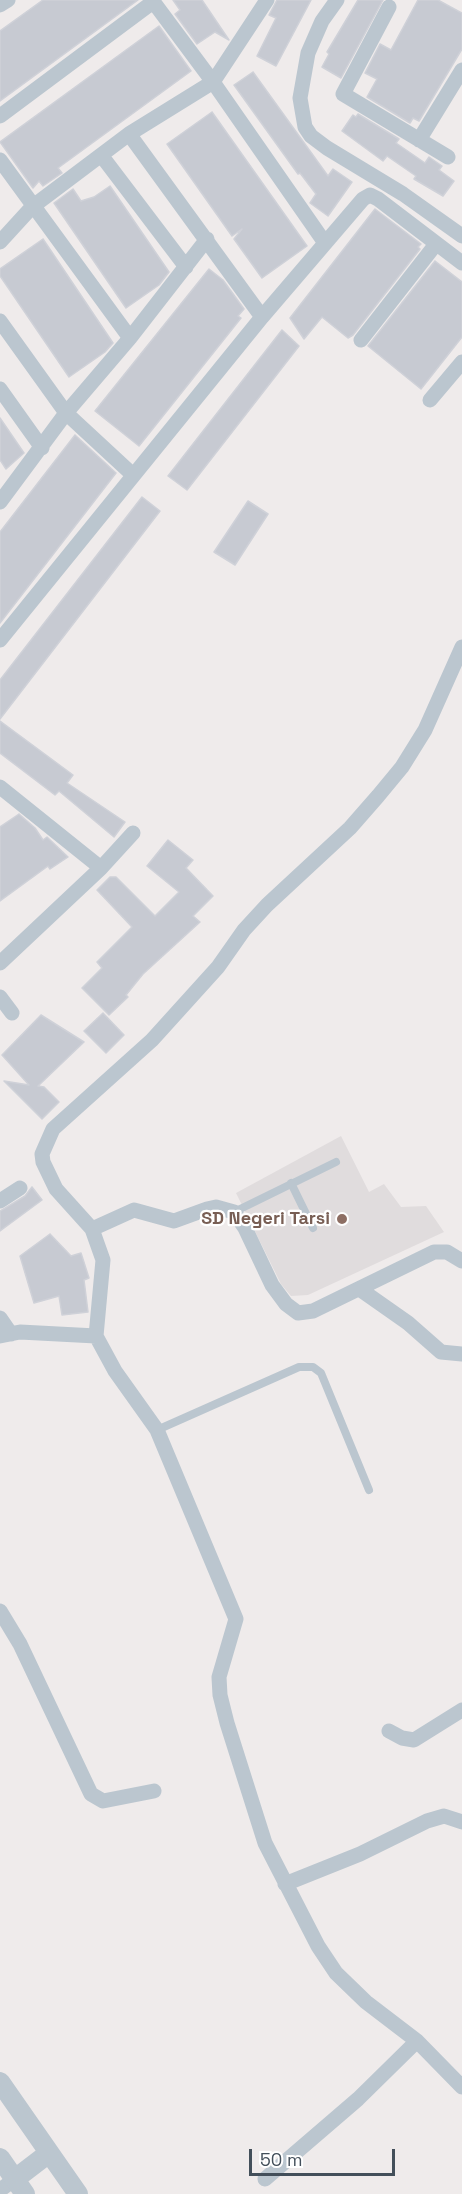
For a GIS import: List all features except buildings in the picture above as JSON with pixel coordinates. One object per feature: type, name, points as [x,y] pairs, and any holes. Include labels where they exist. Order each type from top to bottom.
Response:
[{"type":"street","points":[[0,5],[8,0]]},
{"type":"street","points":[[0,242],[32,207],[101,155],[129,134],[213,82],[267,0]]},
{"type":"street","points":[[337,0],[322,21],[308,53],[300,98],[305,127],[311,136],[327,148],[403,194],[462,236]]},
{"type":"street","points":[[0,116],[153,1],[213,82],[325,243]]},
{"type":"street","points":[[389,7],[343,94],[448,157]]},
{"type":"street","points":[[419,140],[462,70]]},
{"type":"street","points":[[129,134],[262,317]]},
{"type":"street","points":[[101,155],[186,267]]},
{"type":"street","points":[[0,159],[32,207],[130,338]]},
{"type":"street","points":[[0,640],[262,317],[357,204],[370,195],[462,263]]},
{"type":"street","points":[[0,502],[66,413],[130,338],[207,239]]},
{"type":"street","points":[[361,340],[436,244]]},
{"type":"street","points":[[0,321],[66,413],[133,475]]},
{"type":"street","points":[[430,400],[462,362]]},
{"type":"street","points":[[0,389],[42,448]]},
{"type":"street","points":[[462,647],[425,730],[402,767],[350,828],[267,904],[244,930],[218,967],[152,1040],[53,1129],[44,1145],[43,1162],[60,1196],[92,1229],[103,1260],[96,1336],[115,1371],[157,1430],[236,1619],[219,1677],[220,1695],[226,1723],[265,1843],[318,1946],[336,1973],[366,2002],[417,2041],[462,2087]]},
{"type":"street","points":[[4,795],[101,868]]},
{"type":"street","points":[[0,963],[101,868],[133,833]]},
{"type":"street","points":[[0,997],[12,1013]]},
{"type":"street","points":[[0,1201],[20,1188]]},
{"type":"street","points":[[92,1229],[134,1210],[174,1221],[216,1207],[234,1212],[245,1227],[272,1285],[291,1309],[298,1312],[313,1311],[361,1290],[434,1252],[447,1252],[462,1262]]},
{"type":"street","points":[[361,1290],[408,1323],[441,1352],[462,1354]]},
{"type":"street","points":[[0,1318],[5,1335],[74,1333],[96,1336]]},
{"type":"street","points":[[0,1611],[25,1654],[92,1794],[103,1801],[154,1791]]},
{"type":"street","points":[[389,1731],[402,1738],[414,1740],[462,1710]]},
{"type":"street","points":[[285,1884],[360,1854],[427,1821],[444,1816],[462,1822]]},
{"type":"street","points":[[265,2179],[358,2098],[417,2041]]},
{"type":"street","points":[[0,2082],[78,2194]]},
{"type":"street","points":[[0,2158],[13,2188],[50,2153]]},
{"type":"lane","points":[[234,1212],[336,1162]]},
{"type":"lane","points":[[291,1183],[313,1228]]},
{"type":"lane","points":[[157,1430],[299,1367],[313,1368],[321,1373],[369,1490]]},
{"type":"shaded area","name":"SD Negeri Tarsi","points":[[341,1136],[369,1192],[384,1184],[401,1207],[426,1206],[444,1232],[308,1295],[291,1296],[281,1284],[236,1193]]},
{"type":"place","name":"SD Negeri Tarsi","points":[[342,1219]]}]
